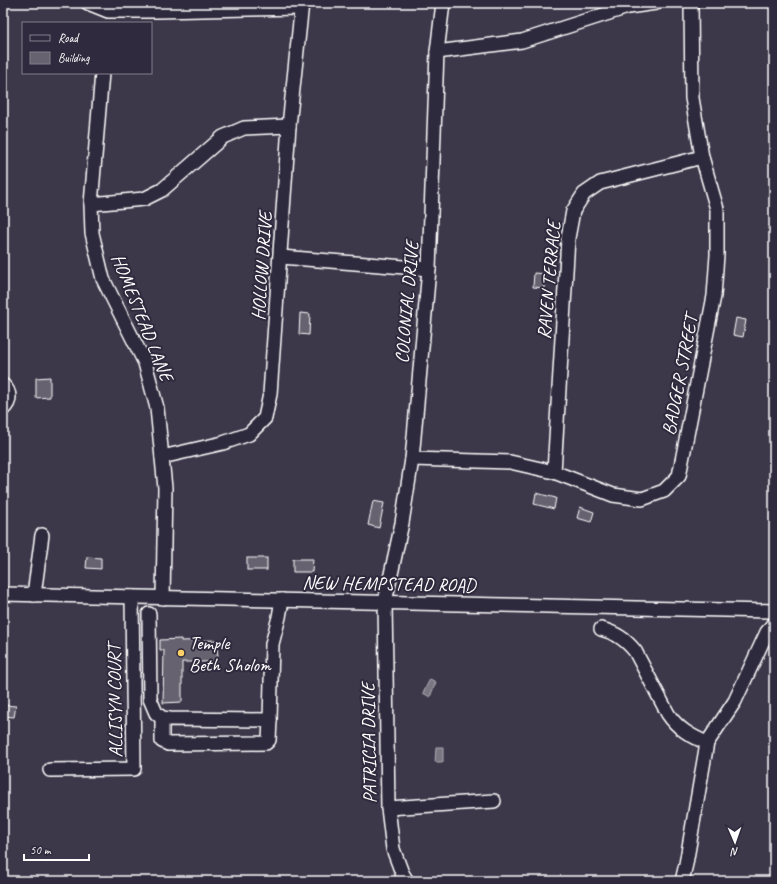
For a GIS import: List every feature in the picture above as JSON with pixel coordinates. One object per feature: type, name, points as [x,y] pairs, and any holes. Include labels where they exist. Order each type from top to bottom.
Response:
[{"type":"street","points":[[88,3],[107,17],[157,11],[302,5]]},
{"type":"street","name":"COLONIAL DRIVE","points":[[384,602],[402,523],[412,459],[429,269],[437,52],[443,3]]},
{"type":"street","points":[[437,52],[522,40],[628,7],[656,3]]},
{"type":"street","name":"BADGER STREET","points":[[412,459],[510,462],[554,472],[614,495],[642,499],[664,491],[679,476],[714,296],[717,254],[717,209],[702,157],[692,98],[691,3]]},
{"type":"street","name":"HOLLOW DRIVE","points":[[162,458],[223,443],[249,434],[265,418],[270,394],[281,257],[289,126],[302,5]]},
{"type":"street","name":"HOMESTEAD LANE","points":[[102,74],[91,204],[92,233],[103,279],[145,363],[157,408],[165,488],[157,598],[149,614]]},
{"type":"street","points":[[91,204],[144,199],[162,190],[223,137],[244,128],[289,126]]},
{"type":"street","name":"RAVEN TERRACE","points":[[554,472],[568,238],[573,211],[584,194],[600,183],[702,157]]},
{"type":"street","points":[[281,257],[429,269]]},
{"type":"street","points":[[3,385],[9,392],[9,398],[3,409]]},
{"type":"street","points":[[34,595],[42,535]]},
{"type":"street","name":"NEW HEMPSTEAD ROAD","points":[[3,594],[774,611]]},
{"type":"street","name":"ALLISYN COURT","points":[[50,770],[134,769],[132,597]]},
{"type":"street","points":[[162,718],[162,741],[168,744],[266,743],[269,740],[272,644],[280,617],[282,600]]},
{"type":"street","name":"PATRICIA DRIVE","points":[[384,602],[388,808],[393,849],[402,873],[407,881]]},
{"type":"street","points":[[132,653],[149,614]]},
{"type":"street","points":[[149,614],[150,699],[156,713],[162,718],[170,719],[270,720]]},
{"type":"street","points":[[682,881],[708,742],[735,701],[767,632],[774,624]]},
{"type":"street","points":[[601,629],[618,634],[635,650],[668,714],[674,722],[696,738],[708,742]]},
{"type":"street","points":[[388,808],[494,801]]},
{"type":"shaded area","points":[[430,679],[436,682],[430,697],[423,693]]},
{"type":"shaded area","points":[[436,747],[443,747],[443,762],[435,762]]},
{"type":"building","points":[[534,273],[545,274],[544,288],[533,287]]},
{"type":"building","points":[[300,313],[310,314],[309,335],[299,334]]},
{"type":"building","points":[[736,318],[746,320],[743,337],[733,335]]},
{"type":"building","points":[[50,377],[50,397],[36,398],[36,378]]},
{"type":"building","points":[[536,493],[556,498],[554,509],[534,504]]},
{"type":"building","points":[[373,501],[384,503],[379,528],[368,525]]},
{"type":"building","points":[[580,507],[594,512],[591,522],[577,518]]},
{"type":"building","points":[[87,557],[101,558],[101,569],[86,568]]},
{"type":"building","points":[[247,558],[267,558],[267,570],[247,570]]},
{"type":"building","points":[[293,559],[313,559],[312,572],[293,572]]},
{"type":"building","points":[[181,639],[181,641],[216,640],[218,656],[216,657],[217,662],[182,662],[182,702],[163,703],[164,650],[160,650],[160,640]]},
{"type":"building","points":[[3,705],[16,706],[14,717],[3,716]]},
{"type":"place","name":"Temple Beth Sholom","points":[[181,653]]}]
